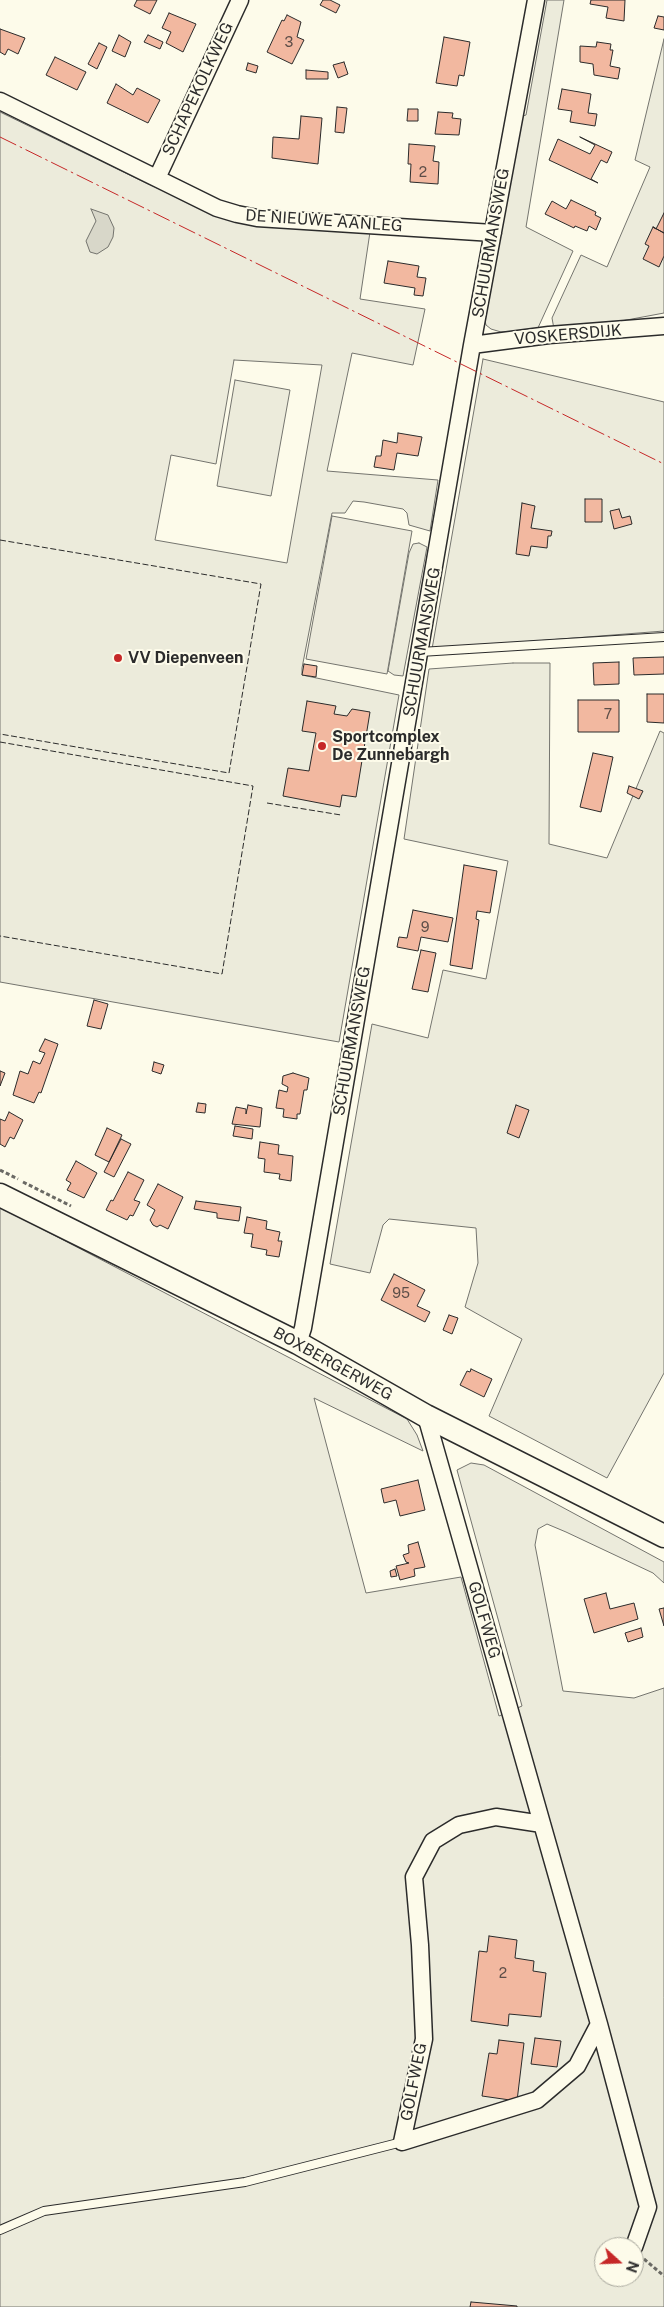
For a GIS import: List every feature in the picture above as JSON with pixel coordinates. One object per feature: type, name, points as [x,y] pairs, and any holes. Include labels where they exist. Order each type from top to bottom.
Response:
[{"type":"street","name":"SCHAPEKOLKWEG","points":[[157,178],[240,0]]},
{"type":"street","name":"SCHUURMANSWEG","points":[[298,1344],[303,1328],[472,345],[536,0]]},
{"type":"street","name":"DE NIEUWE AANLEG","points":[[0,101],[217,208],[257,218],[493,233]]},
{"type":"street","name":"VOSKERSDIJK","points":[[472,345],[549,335],[664,326]]},
{"type":"street","name":"BOXBERGERWEG","points":[[0,1195],[298,1344],[426,1416],[664,1536]]},
{"type":"street","name":"GOLFWEG","points":[[426,1416],[599,2024],[648,2207],[641,2237]]},
{"type":"street","name":"GOLFWEG","points":[[542,1824],[496,1817],[459,1826],[433,1841],[414,1877],[420,1945],[424,2039],[402,2142],[537,2100],[577,2066],[599,2024]]},
{"type":"lane","points":[[420,652],[664,637]]},
{"type":"lane","name":"GOLFWEG","points":[[0,2230],[44,2211],[245,2182],[402,2142]]},
{"type":"path","points":[[644,2258],[664,2276]]},
{"type":"shaded area","points":[[547,0],[564,0],[526,227],[573,251],[537,330],[501,332],[491,329],[486,325],[484,317],[519,117],[526,115]]},
{"type":"shaded area","points":[[664,39],[664,313],[616,322],[554,329],[552,318],[581,255],[607,267],[650,167],[635,160]]},
{"type":"shaded area","points":[[0,112],[148,184],[239,223],[370,232],[360,299],[425,309],[413,365],[352,353],[327,471],[438,480],[430,531],[409,525],[407,513],[403,509],[353,501],[345,513],[332,513],[302,668],[302,675],[399,695],[339,1042],[0,982]],"holes":[[[234,360],[322,365],[287,563],[155,540],[171,455],[216,464]]]},
{"type":"shaded area","points":[[91,209],[108,215],[114,228],[113,237],[108,247],[97,254],[90,252],[86,241],[96,221]]},
{"type":"shaded area","points":[[483,359],[664,402],[664,631],[432,649]]},
{"type":"shaded area","points":[[235,380],[290,390],[271,496],[217,486]]},
{"type":"shaded area","points":[[332,516],[412,531],[387,674],[306,659]]},
{"type":"shaded area","points":[[419,543],[427,547],[403,676],[394,675],[388,671],[409,553],[413,544]]},
{"type":"shaded area","points":[[513,663],[550,663],[549,844],[607,858],[660,731],[664,733],[664,1373],[607,1478],[489,1416],[522,1339],[465,1307],[478,1263],[476,1228],[389,1219],[383,1225],[370,1273],[330,1264],[372,1024],[428,1038],[443,970],[486,979],[508,861],[404,839],[429,669]]},
{"type":"shaded area","points":[[0,1207],[407,1419],[417,1435],[423,1451],[314,1398],[366,1593],[461,1577],[499,1716],[522,1706],[457,1470],[471,1463],[484,1465],[664,1562],[664,1583],[653,1573],[566,1532],[547,1524],[538,1529],[535,1545],[563,1691],[634,1698],[664,1688],[664,2307],[0,2307]]},
{"type":"building","points":[[137,0],[157,0],[150,14],[134,6]]},
{"type":"building","points":[[323,0],[330,0],[340,5],[336,13],[320,5]]},
{"type":"building","points":[[591,0],[625,0],[624,21],[606,18],[608,7],[590,4]]},
{"type":"building","points":[[169,13],[196,24],[183,52],[166,43],[171,32],[162,28]]},
{"type":"building","points":[[287,15],[301,22],[297,37],[304,40],[292,64],[267,52],[282,20],[284,21]]},
{"type":"building","points":[[658,16],[664,17],[664,30],[654,28]]},
{"type":"building","points":[[0,29],[25,38],[18,54],[8,49],[5,55],[0,52]]},
{"type":"building","points":[[119,35],[131,42],[125,57],[112,51]]},
{"type":"building","points":[[148,35],[163,42],[160,49],[144,42]]},
{"type":"building","points":[[444,37],[470,42],[464,76],[459,75],[457,86],[436,83]]},
{"type":"building","points":[[597,42],[611,44],[610,50],[613,50],[610,66],[620,68],[618,79],[594,75],[593,64],[580,62],[580,46],[596,47]]},
{"type":"building","points":[[99,43],[107,47],[97,69],[88,64]]},
{"type":"building","points":[[55,57],[86,72],[77,90],[46,75]]},
{"type":"building","points":[[344,62],[348,74],[338,78],[333,65]]},
{"type":"building","points":[[248,63],[258,66],[256,73],[246,70]]},
{"type":"building","points":[[306,70],[328,72],[328,79],[306,79]]},
{"type":"building","points":[[116,84],[133,95],[137,88],[160,100],[148,123],[107,103]]},
{"type":"building","points":[[562,89],[591,94],[588,113],[597,114],[595,126],[570,122],[572,111],[558,109]]},
{"type":"building","points":[[337,107],[347,108],[344,133],[335,132]]},
{"type":"building","points":[[408,109],[418,109],[418,121],[407,121]]},
{"type":"building","points":[[438,112],[453,113],[452,118],[461,119],[459,135],[435,134]]},
{"type":"building","points":[[301,116],[322,118],[318,164],[272,158],[273,137],[299,139]]},
{"type":"building","points":[[580,137],[612,152],[607,163],[601,160],[591,179],[598,183],[549,160],[558,139],[590,154],[595,145]]},
{"type":"building","points":[[409,144],[435,146],[433,161],[439,162],[438,184],[410,182],[411,164],[408,164]]},
{"type":"building","points":[[571,200],[596,212],[595,215],[601,218],[596,230],[589,226],[587,231],[575,226],[574,228],[545,214],[552,201],[566,209]]},
{"type":"building","points":[[664,213],[664,233],[656,229]]},
{"type":"building","points":[[653,227],[664,233],[664,256],[659,267],[643,259],[649,246],[645,244]]},
{"type":"building","points":[[388,261],[419,266],[417,277],[426,278],[423,296],[414,295],[415,288],[384,283]]},
{"type":"building","points":[[398,433],[422,437],[418,456],[397,453],[394,470],[374,467],[376,456],[381,456],[383,440],[397,443]]},
{"type":"building","points":[[585,499],[602,499],[602,522],[585,522]]},
{"type":"building","points":[[522,503],[535,506],[531,528],[552,531],[551,536],[548,536],[547,548],[531,546],[529,556],[516,554]]},
{"type":"building","points":[[619,509],[622,518],[630,516],[632,524],[614,529],[610,511]]},
{"type":"building","points":[[664,657],[664,674],[634,675],[633,658]]},
{"type":"building","points":[[619,662],[619,684],[594,685],[593,663]]},
{"type":"building","points":[[304,664],[317,666],[316,677],[302,675]]},
{"type":"building","points":[[647,694],[664,694],[664,723],[647,722]]},
{"type":"building","points":[[578,700],[619,700],[619,732],[578,732]]},
{"type":"building","points":[[307,701],[336,706],[334,714],[347,716],[352,709],[370,712],[356,797],[342,795],[340,807],[283,796],[288,768],[309,771],[316,733],[302,731]]},
{"type":"building","points":[[593,753],[613,757],[601,812],[580,807]]},
{"type":"building","points":[[629,786],[643,791],[639,799],[627,793]]},
{"type":"building","points":[[464,865],[497,871],[490,913],[477,911],[476,919],[479,920],[472,969],[450,965]]},
{"type":"building","points":[[413,910],[453,918],[448,942],[421,937],[418,951],[397,947],[399,937],[407,938]]},
{"type":"building","points":[[421,950],[436,953],[428,992],[412,989]]},
{"type":"building","points":[[94,1000],[108,1004],[101,1029],[87,1026]]},
{"type":"building","points":[[45,1039],[58,1044],[41,1093],[39,1092],[34,1103],[13,1095],[20,1071],[28,1074],[33,1061],[40,1064],[45,1053],[39,1051]]},
{"type":"building","points":[[154,1062],[164,1065],[161,1074],[152,1071]]},
{"type":"building","points":[[0,1071],[5,1073],[0,1086]]},
{"type":"building","points":[[293,1073],[309,1078],[297,1119],[283,1117],[284,1109],[276,1108],[279,1090],[287,1092],[288,1087],[282,1084],[283,1076]]},
{"type":"building","points":[[198,1103],[206,1104],[205,1113],[196,1112]]},
{"type":"building","points":[[248,1105],[262,1108],[260,1127],[232,1124],[236,1107],[246,1109],[246,1114]]},
{"type":"building","points":[[516,1105],[529,1110],[519,1138],[507,1133]]},
{"type":"building","points":[[9,1112],[23,1120],[14,1139],[10,1137],[5,1147],[0,1144],[0,1119],[5,1121]]},
{"type":"building","points":[[235,1126],[253,1129],[252,1139],[233,1136]]},
{"type":"building","points":[[107,1128],[122,1135],[109,1162],[95,1155]]},
{"type":"building","points":[[121,1139],[131,1144],[114,1177],[104,1172]]},
{"type":"building","points":[[260,1142],[279,1145],[278,1154],[293,1156],[291,1181],[279,1179],[280,1174],[264,1172],[265,1159],[258,1158]]},
{"type":"building","points":[[76,1161],[97,1173],[84,1198],[67,1190],[71,1183],[66,1180]]},
{"type":"building","points":[[128,1172],[144,1180],[134,1200],[140,1202],[133,1216],[130,1215],[127,1220],[106,1210],[111,1200],[113,1201]]},
{"type":"building","points":[[158,1184],[183,1197],[168,1229],[160,1225],[157,1227],[153,1225],[150,1220],[155,1210],[147,1205]]},
{"type":"building","points":[[196,1201],[241,1207],[239,1221],[217,1218],[217,1213],[194,1209]]},
{"type":"building","points":[[247,1217],[267,1221],[266,1229],[280,1232],[278,1241],[282,1241],[279,1257],[266,1255],[267,1250],[251,1247],[253,1234],[244,1233]]},
{"type":"building","points":[[394,1274],[425,1290],[417,1306],[430,1312],[425,1322],[381,1300]]},
{"type":"building","points":[[449,1315],[458,1318],[452,1334],[443,1330]]},
{"type":"building","points":[[471,1369],[492,1379],[484,1397],[460,1385],[467,1371],[470,1372]]},
{"type":"building","points":[[418,1480],[425,1510],[400,1516],[396,1500],[384,1503],[381,1489]]},
{"type":"building","points":[[418,1542],[425,1567],[414,1569],[415,1576],[400,1580],[396,1566],[409,1563],[406,1562],[403,1555],[409,1553],[408,1545]]},
{"type":"building","points":[[395,1569],[397,1576],[391,1577],[390,1571]]},
{"type":"building","points":[[606,1593],[610,1609],[634,1603],[638,1619],[594,1633],[584,1599]]},
{"type":"building","points":[[664,1608],[664,1626],[659,1609]]},
{"type":"building","points":[[641,1628],[643,1637],[628,1642],[625,1633]]},
{"type":"building","points":[[489,1936],[517,1940],[515,1958],[534,1961],[533,1971],[546,1973],[541,2017],[509,2014],[508,2026],[471,2021],[479,1951],[487,1952]]},
{"type":"building","points":[[535,2038],[561,2041],[557,2067],[531,2064]]},
{"type":"building","points":[[499,2040],[524,2043],[517,2101],[482,2096],[489,2053],[497,2054]]},
{"type":"building","points":[[471,2302],[517,2306],[517,2307],[470,2307]]},
{"type":"fence","points":[[0,540],[261,584],[229,773],[0,734]]},
{"type":"fence","points":[[0,742],[253,786],[222,974],[0,936]]},
{"type":"fence","points":[[267,803],[341,815]]},
{"type":"power","points":[[0,137],[664,464]]},
{"type":"place","name":"VV Diepenveen","points":[[118,658]]},
{"type":"place","name":"Sportcomplex De Zunnebargh","points":[[322,746]]}]
